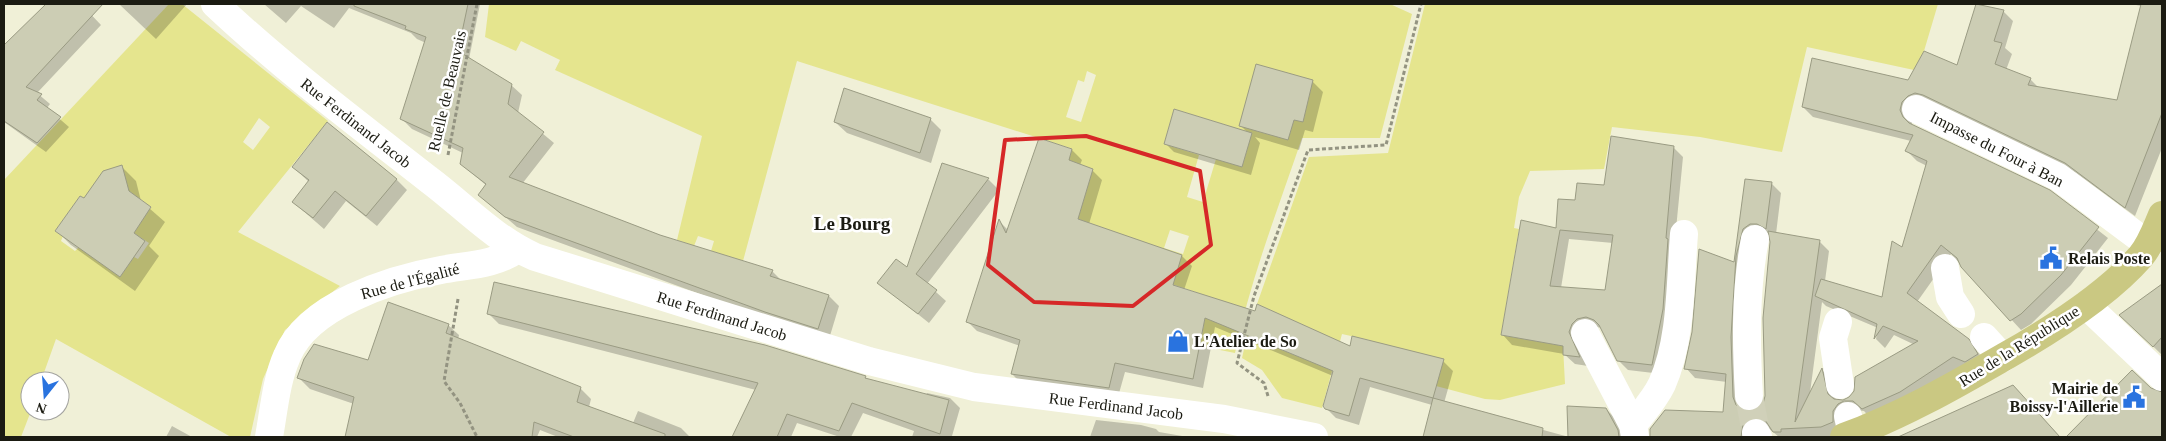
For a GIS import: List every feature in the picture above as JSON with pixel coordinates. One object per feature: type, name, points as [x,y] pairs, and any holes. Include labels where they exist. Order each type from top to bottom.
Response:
[{"type":"main road","name":"Rue de la République","points":[[1848,429],[1897,416],[2003,358],[2086,305],[2132,265],[2148,245],[2162,215]]},
{"type":"street","name":"Rue Ferdinand Jacob","points":[[214,4],[300,80],[430,179],[517,249],[564,268],[869,361],[974,388],[1224,419],[1314,437]]},
{"type":"street","name":"Impasse du Four à Ban","points":[[1916,109],[2058,177],[2148,245]]},
{"type":"street","points":[[1634,431],[1661,386],[1669,363],[1678,314],[1684,234]]},
{"type":"street","points":[[1749,396],[1746,341],[1750,265],[1755,239]]},
{"type":"street","name":"Rue de l'Égalité","points":[[269,437],[280,378],[287,356],[303,332],[336,306],[357,294],[428,272],[496,261],[517,249]]},
{"type":"street","points":[[1945,268],[1950,297],[1962,314]]},
{"type":"street","points":[[2086,305],[2162,377]]},
{"type":"street","points":[[1838,322],[1832,338],[1840,385]]},
{"type":"street","points":[[1586,333],[1634,431]]},
{"type":"street","points":[[1984,337],[2003,358]]},
{"type":"path","name":"Ruelle de Beauvais","points":[[430,179],[448,157],[477,4]]},
{"type":"path","points":[[1266,427],[1268,394],[1264,383],[1237,363],[1261,278],[1308,150],[1386,146],[1421,4]]},
{"type":"path","points":[[464,266],[444,381],[460,403],[477,437]]},
{"type":"highlighted area","points":[[1086,136],[1200,171],[1211,245],[1133,306],[1034,302],[988,265],[1005,140]]},
{"type":"shaded area","points":[[169,4],[182,4],[328,121],[238,232],[340,286],[285,330],[263,379],[250,437],[231,437],[56,339],[45,371],[20,371],[20,421],[27,421],[21,437],[4,437],[4,180]],"holes":[[[259,118],[270,127],[253,150],[243,142]],[[129,191],[151,207],[134,233],[149,243],[138,259],[134,257],[120,277],[79,247],[75,251],[61,241],[63,236],[55,231],[80,196],[84,198]]]},
{"type":"shaded area","points":[[489,4],[1390,4],[1412,14],[1380,138],[1302,138],[1256,272],[1235,353],[1200,346],[1204,324],[1200,322],[1207,296],[1134,271],[1103,228],[1048,208],[1070,148],[797,61],[743,261],[711,251],[714,241],[698,236],[694,246],[677,240],[702,136],[555,70],[560,60],[521,41],[516,51],[485,37]],"holes":[[[1087,71],[1096,75],[1081,122],[1066,117],[1078,80],[1084,82]],[[1174,109],[1226,125],[1223,135],[1249,143],[1242,167],[1216,159],[1203,202],[1187,197],[1199,155],[1164,144]],[[1170,230],[1189,236],[1183,254],[1164,248]]]},
{"type":"shaded area","points":[[1425,4],[1938,4],[1924,51],[1914,70],[1807,47],[1782,152],[1700,137],[1612,127],[1604,169],[1530,171],[1519,197],[1514,228],[1519,229],[1501,335],[1563,346],[1565,384],[1500,400],[1485,399],[1436,386],[1369,340],[1342,334],[1322,408],[1282,398],[1262,370],[1242,358],[1247,336],[1297,356],[1310,328],[1257,304],[1309,157],[1388,153]]},
{"type":"building","points":[[46,4],[103,4],[26,87],[42,94],[37,100],[61,117],[37,143],[4,121],[4,45]]},
{"type":"building","points":[[354,4],[468,4],[458,51],[512,84],[508,104],[544,132],[509,177],[660,235],[773,270],[770,276],[829,295],[818,329],[765,312],[505,217],[478,195],[486,184],[460,164],[463,148],[400,119],[426,37],[405,29],[406,26],[354,6]]},
{"type":"building","points":[[1976,4],[2004,10],[1994,41],[2002,43],[1995,64],[2031,78],[2028,85],[2117,100],[2141,4],[2162,4],[2162,113],[2125,208],[2065,163],[1923,95],[1915,93],[1908,96],[1902,102],[1900,110],[1903,117],[1909,123],[2050,190],[2099,227],[2061,275],[2021,314],[2010,321],[1961,267],[1957,258],[1941,245],[1907,293],[1969,339],[1978,354],[1965,362],[1953,357],[1900,392],[1862,409],[1853,401],[1844,401],[1838,404],[1833,411],[1833,422],[1821,427],[1781,429],[1781,432],[1773,432],[1765,420],[1756,417],[1749,419],[1743,424],[1741,437],[1650,437],[1650,429],[1665,410],[1723,412],[1726,374],[1684,369],[1692,332],[1699,249],[1734,262],[1745,179],[1772,182],[1766,229],[1757,224],[1750,224],[1743,229],[1736,256],[1731,337],[1733,397],[1736,405],[1742,410],[1749,412],[1763,404],[1765,396],[1763,318],[1770,242],[1768,231],[1820,240],[1795,422],[1822,368],[1828,394],[1834,399],[1843,400],[1854,391],[1855,377],[1918,341],[1883,326],[1874,339],[1877,324],[1815,296],[1821,279],[1882,297],[1892,241],[1902,247],[1927,161],[1905,151],[1913,135],[1802,107],[1812,58],[1908,80],[1924,51],[1957,65]]},
{"type":"building","points":[[1256,64],[1313,80],[1303,122],[1294,120],[1288,140],[1239,126]]},
{"type":"building","points":[[844,88],[931,118],[920,153],[834,122]]},
{"type":"building","points":[[1174,109],[1252,133],[1242,167],[1164,144]]},
{"type":"building","points":[[327,122],[397,179],[366,216],[335,191],[313,218],[292,202],[309,180],[292,167]]},
{"type":"building","points":[[1611,136],[1674,146],[1666,238],[1668,239],[1663,309],[1652,365],[1617,361],[1599,325],[1594,320],[1586,317],[1577,319],[1572,324],[1569,332],[1580,357],[1563,355],[1563,346],[1501,335],[1521,220],[1556,228],[1558,199],[1575,200],[1577,183],[1604,185]],"holes":[[[1560,230],[1613,235],[1605,290],[1550,286]]]},
{"type":"building","points":[[1039,138],[1072,149],[1069,160],[1093,169],[1078,219],[1182,255],[1173,285],[1255,311],[1257,304],[1350,346],[1352,336],[1444,359],[1433,398],[1360,378],[1349,416],[1325,409],[1323,406],[1333,371],[1205,318],[1193,379],[1115,363],[1109,388],[1011,374],[1020,340],[966,322],[999,219],[1006,233]]},
{"type":"building","points":[[942,163],[989,178],[916,274],[937,290],[918,314],[877,283],[896,259],[907,267]]},
{"type":"building","points":[[122,165],[129,191],[151,207],[134,233],[145,241],[120,277],[55,231],[80,196],[84,198],[103,171]]},
{"type":"building","points":[[494,282],[765,345],[866,376],[865,378],[949,400],[940,434],[852,403],[839,431],[787,414],[777,437],[732,437],[758,383],[487,314]]},
{"type":"building","points":[[2162,284],[2162,337],[2153,347],[2119,315]]},
{"type":"building","points":[[388,302],[449,324],[446,333],[581,387],[577,402],[665,434],[665,437],[574,437],[534,422],[532,437],[345,437],[354,397],[297,378],[304,359],[314,344],[368,360]]},
{"type":"building","name":"Mairie de Boissy-l'Aillerie","points":[[2132,370],[2151,388],[2162,392],[2162,437],[2066,437]]},
{"type":"building","points":[[2013,385],[2060,437],[1898,437],[2002,390]]},
{"type":"building","points":[[1433,398],[1543,428],[1542,437],[1423,437]]},
{"type":"building","points":[[1567,406],[1606,408],[1618,430],[1619,437],[1568,437]]},
{"type":"tunnel","points":[[1749,396],[1756,433]]},
{"type":"place","name":"Relais Poste","points":[[2051,258]]},
{"type":"place","name":"L'Atelier de So","points":[[1178,341]]},
{"type":"place","name":"Mairie de Boissy-l'Aillerie","points":[[2134,397]]},
{"type":"district","name":"Le Bourg","points":[[852,223]]}]
